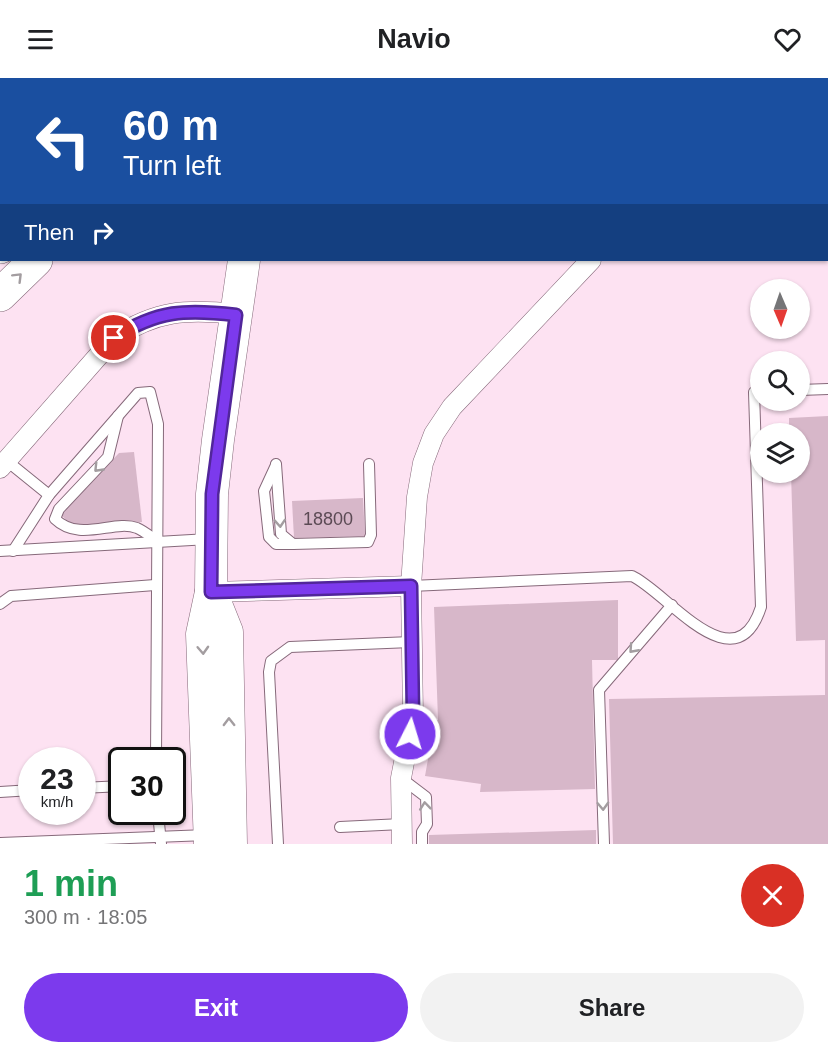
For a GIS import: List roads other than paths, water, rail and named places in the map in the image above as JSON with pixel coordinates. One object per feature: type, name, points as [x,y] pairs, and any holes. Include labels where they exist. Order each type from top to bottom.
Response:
[{"type":"highway","points":[[0,295],[35,261]]},
{"type":"main road","points":[[220,840],[227,632],[211,592],[212,494],[244,261]]},
{"type":"street","points":[[402,833],[401,778],[413,716],[411,586],[417,497],[423,463],[434,434],[452,406],[590,261]]},
{"type":"street","points":[[3,464],[114,338],[137,323],[159,315],[183,311],[236,315]]},
{"type":"street","points":[[211,592],[411,586]]},
{"type":"lane","points":[[810,390],[828,389]]},
{"type":"lane","points":[[13,551],[49,495],[138,393],[150,392],[158,424],[158,541],[155,585],[156,747]]},
{"type":"lane","points":[[411,586],[632,576],[655,589],[694,626],[713,636],[730,639],[747,631],[757,618],[760,607],[755,411]]},
{"type":"lane","points":[[118,415],[108,457],[59,508],[55,519],[61,525],[80,530],[136,527],[158,541]]},
{"type":"lane","points":[[3,464],[49,495]]},
{"type":"lane","points":[[276,464],[281,534],[293,544],[368,542],[371,535],[369,464]]},
{"type":"lane","points":[[0,551],[212,539]]},
{"type":"lane","points":[[0,604],[11,596],[155,585]]},
{"type":"lane","points":[[604,844],[599,690],[672,605]]},
{"type":"lane","points":[[278,844],[269,672],[271,661],[290,647],[411,642]]},
{"type":"lane","points":[[401,778],[426,797],[427,824],[422,832],[422,844]]},
{"type":"lane","points":[[0,792],[18,791]]},
{"type":"lane","points":[[159,825],[160,840]]},
{"type":"lane","points":[[340,827],[402,833],[422,832]]},
{"type":"lane","points":[[0,843],[220,840]]}]
